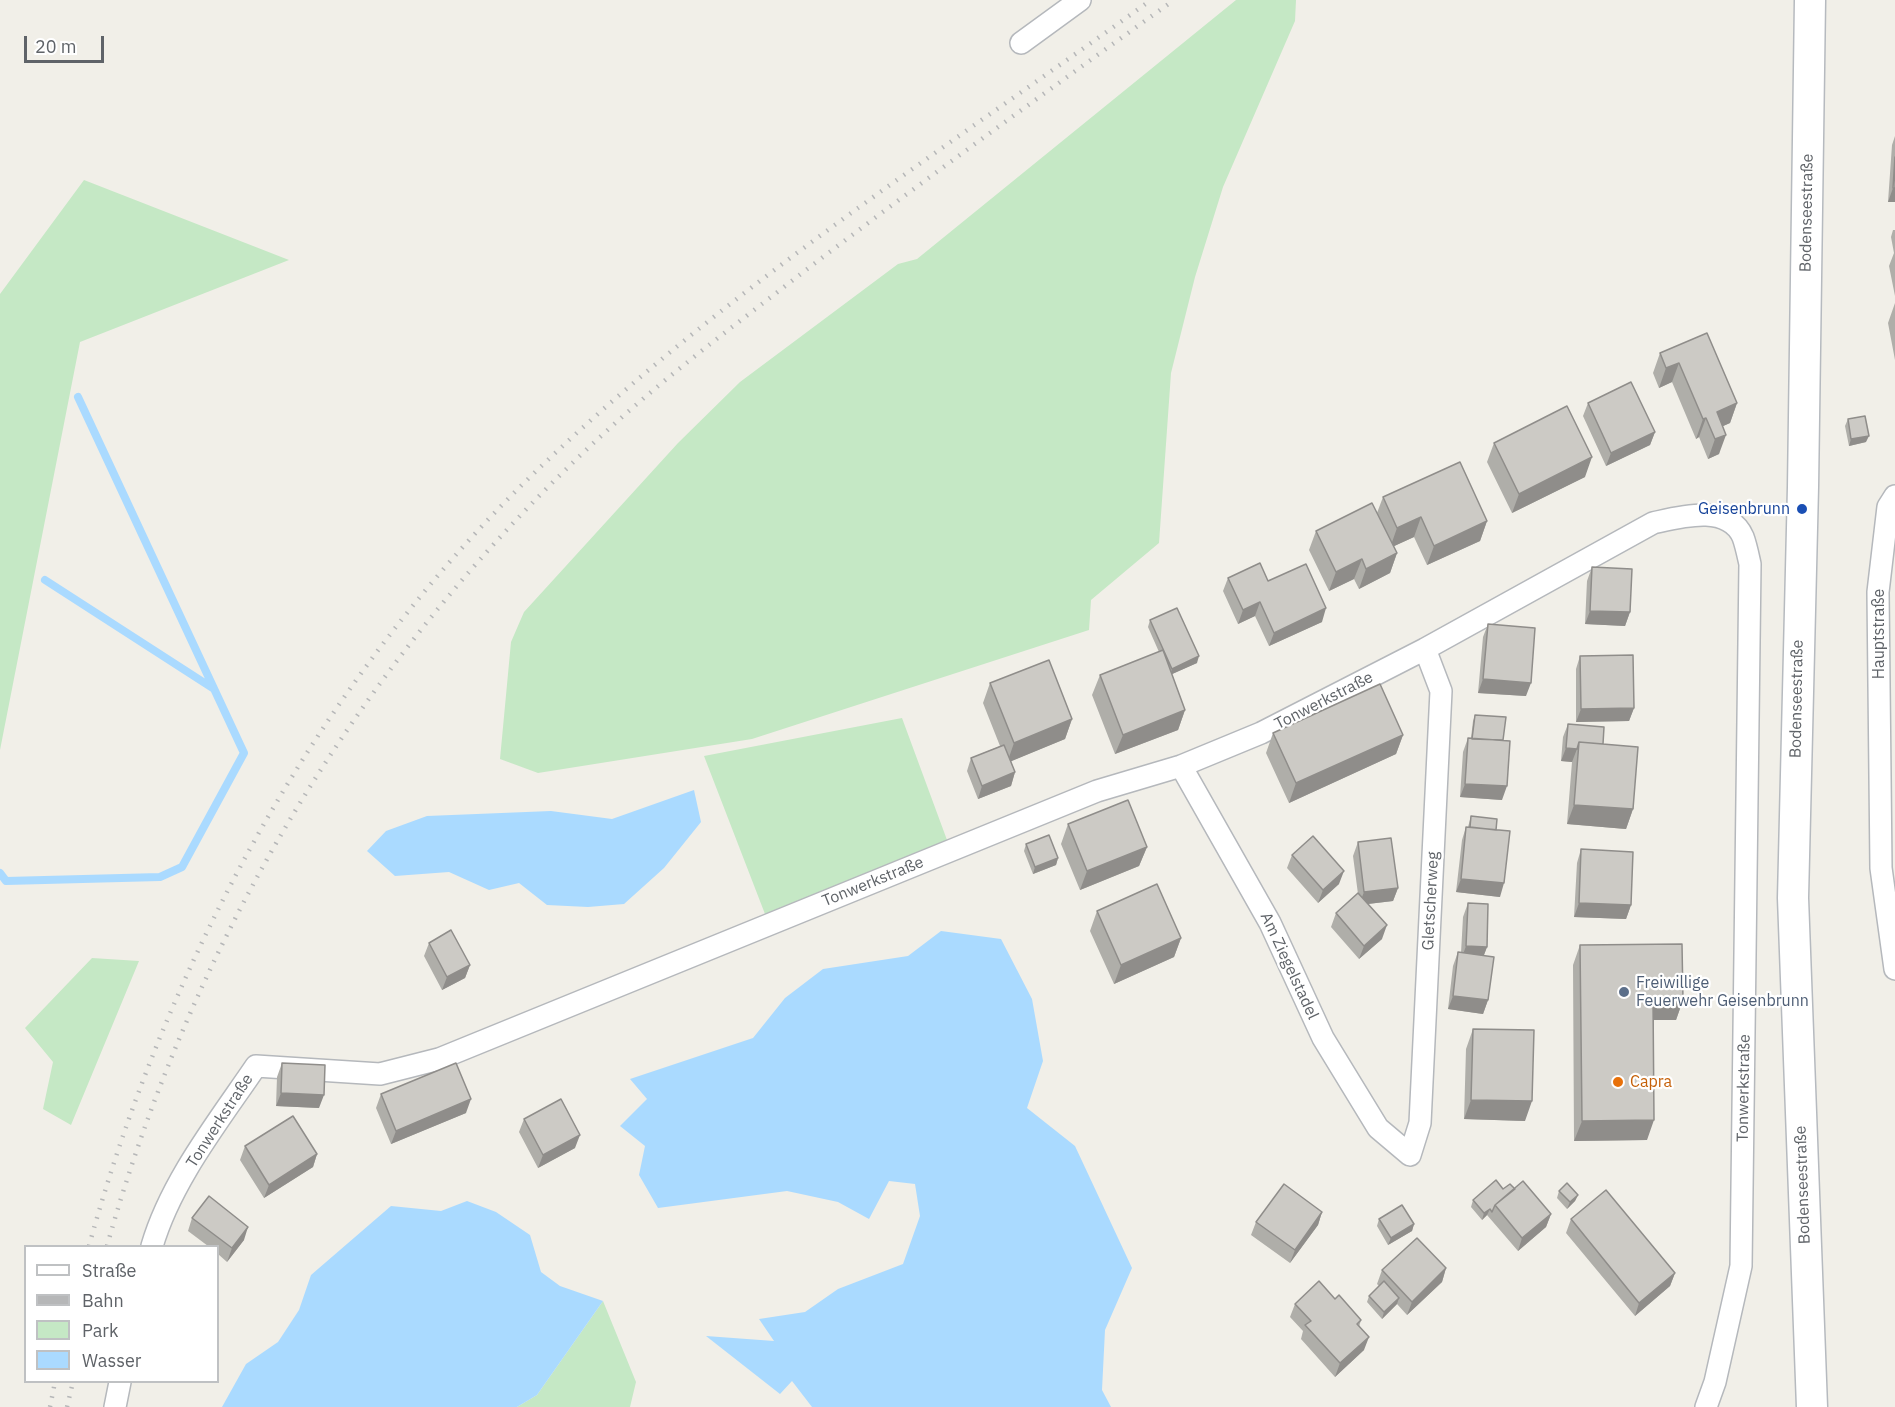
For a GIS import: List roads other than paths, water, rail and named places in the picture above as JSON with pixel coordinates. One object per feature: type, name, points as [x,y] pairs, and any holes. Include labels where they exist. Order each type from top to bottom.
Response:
[{"type":"main road","name":"Bodenseestraße","points":[[1810,0],[1804,480],[1792,898],[1812,1403]]},
{"type":"street","points":[[1021,43],[1080,0]]},
{"type":"street","name":"Hauptstraße","points":[[1895,496],[1888,507],[1878,592],[1887,738],[1881,868],[1895,969]]},
{"type":"street","name":"Tonwerkstraße","points":[[152,1245],[161,1216],[213,1129],[255,1066],[380,1074],[439,1059],[1097,791],[1181,766],[1261,733],[1425,649],[1653,523],[1691,514],[1720,517],[1733,522],[1743,536],[1750,564],[1741,1266],[1715,1382],[1706,1407]]},
{"type":"street","name":"Gletscherweg","points":[[1410,1155],[1420,1123],[1441,691],[1425,649]]},
{"type":"street","name":"Am Ziegelstadel","points":[[1181,766],[1270,923],[1323,1038],[1378,1128],[1410,1155]]},
{"type":"street","points":[[115,1407],[120,1383]]},
{"type":"water","points":[[694,790],[701,822],[664,868],[624,904],[588,907],[547,905],[519,883],[489,890],[449,872],[395,876],[367,851],[386,831],[427,816],[551,811],[612,819]]},
{"type":"water","points":[[941,931],[1001,939],[1032,999],[1043,1061],[1027,1108],[1075,1146],[1132,1268],[1105,1330],[1102,1390],[1111,1407],[812,1407],[792,1381],[780,1394],[706,1336],[774,1341],[759,1319],[805,1312],[838,1289],[903,1264],[920,1216],[915,1184],[889,1181],[869,1219],[838,1202],[787,1191],[658,1208],[639,1175],[645,1146],[620,1126],[647,1099],[630,1079],[753,1038],[785,998],[823,969],[908,956]]},
{"type":"water","points":[[467,1201],[496,1212],[530,1235],[541,1272],[560,1286],[603,1301],[537,1395],[517,1407],[222,1407],[246,1364],[278,1342],[299,1310],[311,1275],[391,1206],[441,1211]]},
{"type":"waterway","points":[[0,873],[6,881],[160,877],[182,867],[244,753],[78,397]]},
{"type":"waterway","points":[[45,580],[214,689]]},
{"type":"railway","points":[[89,1245],[122,1140],[161,1035],[207,933],[259,833],[317,737],[382,645],[452,559],[529,478],[601,411],[676,348],[831,228],[1151,0]]},
{"type":"railway","points":[[107,1245],[145,1128],[190,1013],[244,902],[305,795],[373,693],[449,595],[532,504],[621,418],[663,382],[887,209],[1174,0]]},
{"type":"railway","points":[[50,1407],[55,1383]]},
{"type":"railway","points":[[67,1407],[73,1383]]},
{"type":"place","name":"Geisenbrunn","points":[[1802,509]]},
{"type":"place","name":"Freiwillige Feuerwehr Geisenbrunn","points":[[1624,992]]},
{"type":"place","name":"Capra","points":[[1618,1082]]}]
